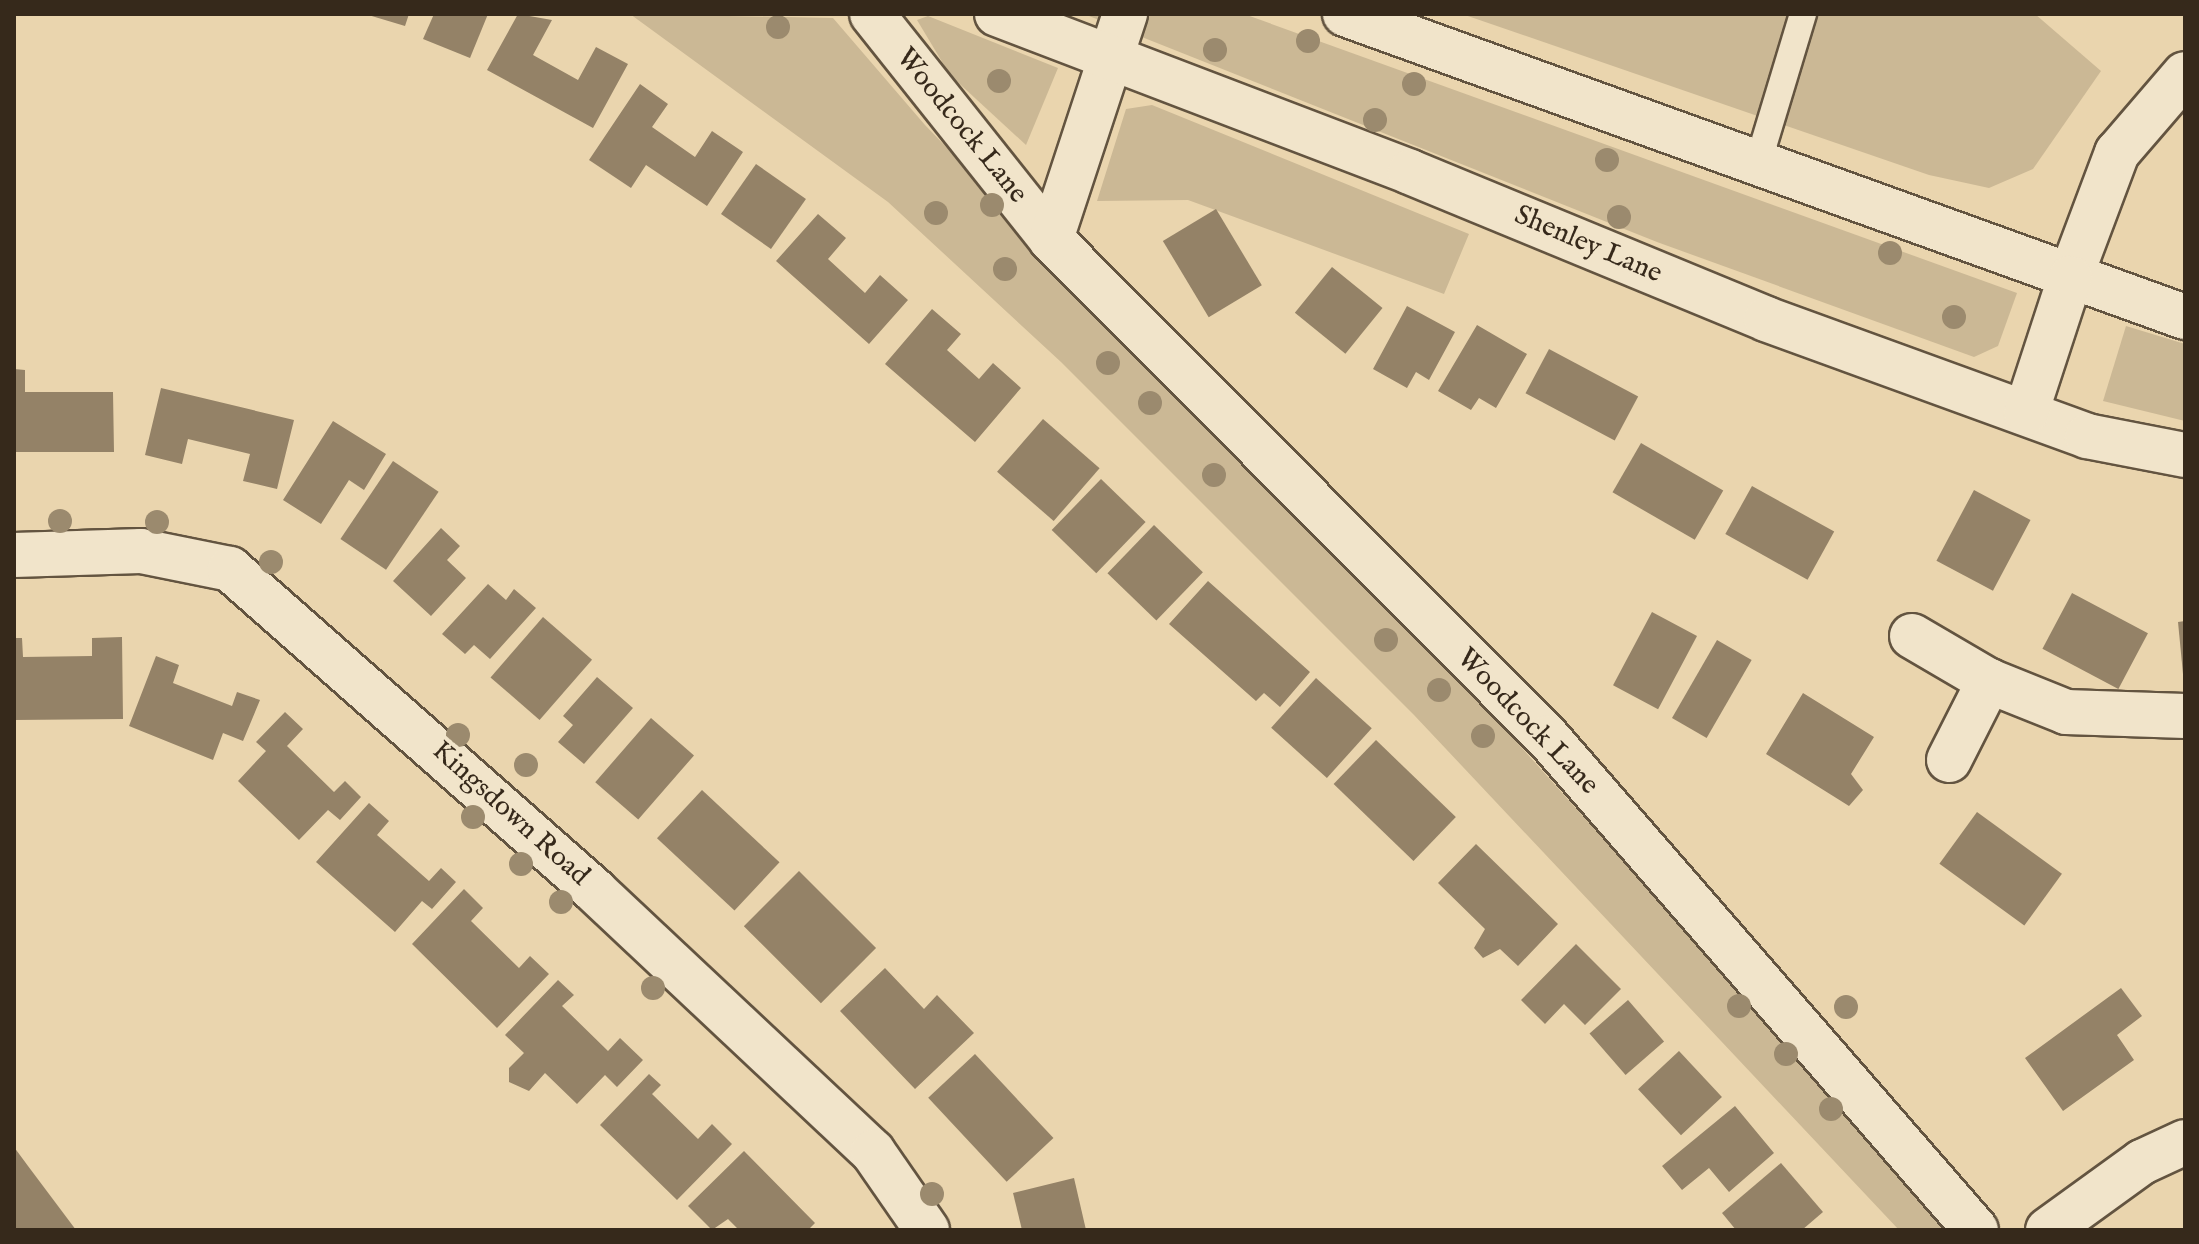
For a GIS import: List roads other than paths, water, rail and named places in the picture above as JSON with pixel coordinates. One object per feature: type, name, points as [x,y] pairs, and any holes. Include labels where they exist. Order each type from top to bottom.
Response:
[{"type":"street","name":"Woodcock Lane","points":[[872,14],[1051,239],[1548,738],[1976,1230]]},
{"type":"street","name":"Shenley Lane","points":[[997,14],[1410,172],[1766,319],[2087,436],[2185,455]]},
{"type":"street","name":"Woodcock Lane","points":[[1051,239],[1125,14]]},
{"type":"street","points":[[1345,14],[2185,317]]},
{"type":"street","points":[[2026,413],[2070,278],[2117,153],[2185,74]]},
{"type":"street","name":"Kingsdown Road","points":[[14,555],[141,551],[230,569],[549,849],[873,1152],[927,1230]]},
{"type":"street","points":[[1912,636],[1989,681],[2066,712],[2185,716]]},
{"type":"street","points":[[1949,760],[1989,681]]},
{"type":"street","points":[[2048,1230],[2142,1162],[2185,1142]]},
{"type":"lane","points":[[1758,163],[1803,14]]}]
